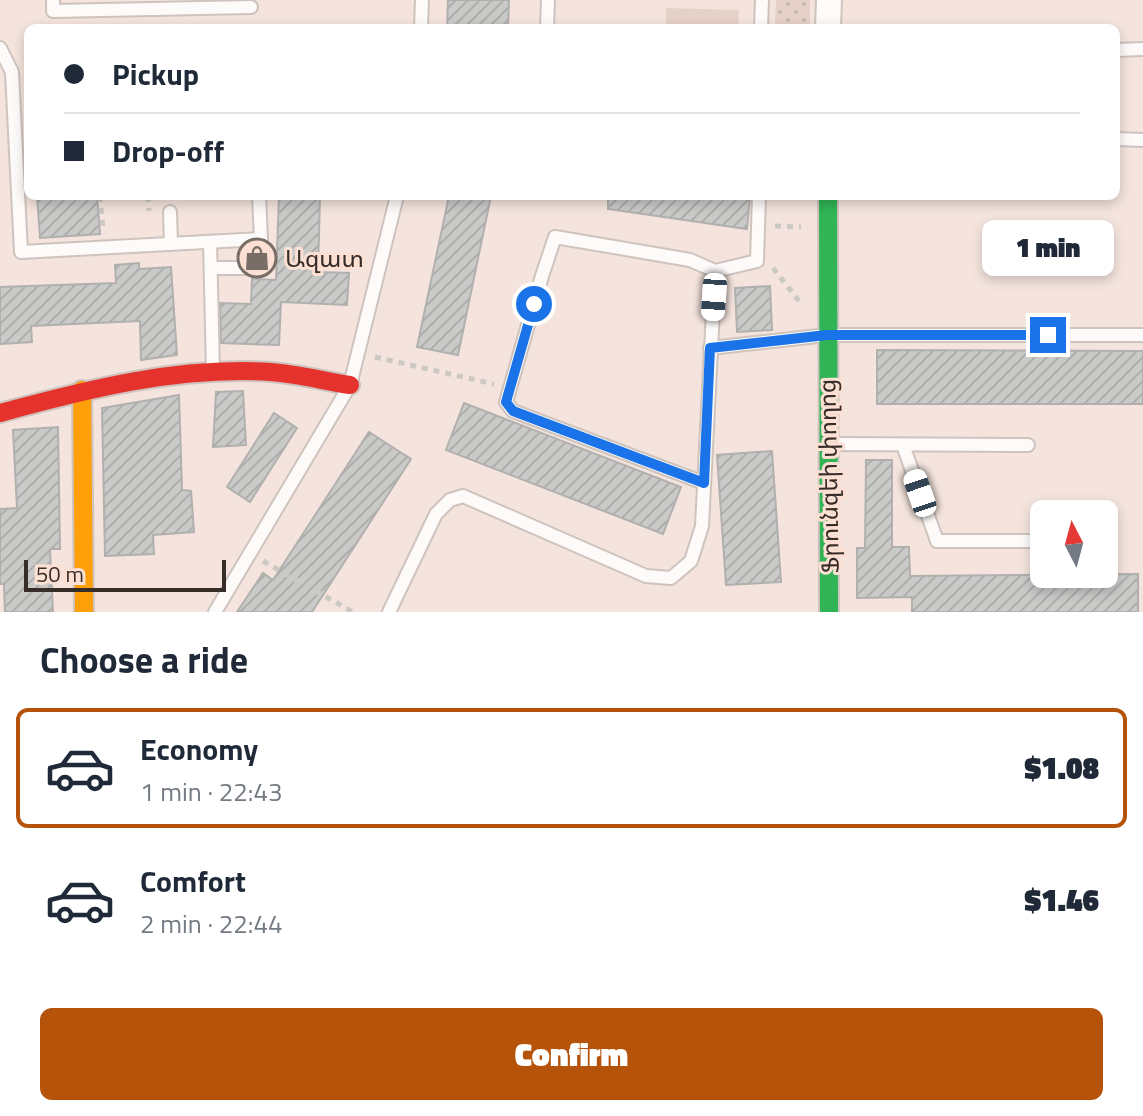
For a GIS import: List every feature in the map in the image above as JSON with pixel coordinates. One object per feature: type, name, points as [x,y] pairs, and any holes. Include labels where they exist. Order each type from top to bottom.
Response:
[{"type":"street","points":[[828,24],[829,0]]},
{"type":"street","name":"Ֆրունզեի փողոց","points":[[828,200],[829,612]]},
{"type":"street","points":[[0,413],[82,390],[213,372],[272,372],[350,385]]},
{"type":"street","points":[[82,390],[84,612]]},
{"type":"lane","points":[[53,0],[53,11],[251,7]]},
{"type":"lane","points":[[421,24],[422,0]]},
{"type":"lane","points":[[547,24],[548,0]]},
{"type":"lane","points":[[761,24],[762,0]]},
{"type":"lane","points":[[0,48],[12,72],[21,252],[261,239],[259,200]]},
{"type":"lane","points":[[1120,50],[1143,49]]},
{"type":"lane","points":[[12,72],[24,72]]},
{"type":"lane","points":[[1120,139],[1143,140]]},
{"type":"lane","points":[[215,612],[350,385],[396,200]]},
{"type":"lane","points":[[704,483],[513,411],[506,402],[555,237],[690,260],[715,271],[757,261],[759,200]]},
{"type":"lane","points":[[170,212],[171,244]]},
{"type":"lane","points":[[210,242],[213,372]]},
{"type":"lane","points":[[211,268],[264,268]]},
{"type":"lane","points":[[389,612],[436,514],[450,500],[463,496],[646,576],[671,578],[691,561],[702,526],[715,271]]},
{"type":"lane","points":[[710,348],[827,335],[1143,335]]},
{"type":"lane","points":[[829,444],[1028,445]]},
{"type":"lane","points":[[903,445],[937,541],[1030,541]]},
{"type":"path","points":[[100,200],[103,239]]},
{"type":"path","points":[[758,225],[828,228]]},
{"type":"path","points":[[757,248],[827,335]]},
{"type":"path","points":[[358,353],[510,388]]},
{"type":"path","points":[[249,552],[353,612]]},
{"type":"shaded area","points":[[776,0],[810,0],[810,24],[775,24]]},
{"type":"shaded area","points":[[666,8],[739,10],[738,24],[666,24]]},
{"type":"building","points":[[448,0],[509,0],[508,24],[447,24]]},
{"type":"building","points":[[37,200],[97,200],[100,234],[40,238]]},
{"type":"building","points":[[279,200],[320,200],[318,272],[349,273],[347,305],[281,302],[279,345],[221,343],[220,303],[251,304],[252,279],[276,280]]},
{"type":"building","points":[[448,200],[490,200],[458,355],[417,347]]},
{"type":"building","points":[[608,200],[750,200],[747,229],[608,209]]},
{"type":"building","points":[[139,263],[139,269],[171,267],[177,355],[141,360],[140,321],[31,326],[32,342],[0,344],[0,287],[116,283],[115,265]]},
{"type":"building","points":[[770,286],[772,330],[737,332],[735,288]]},
{"type":"building","points":[[877,350],[1143,351],[1143,404],[877,404]]},
{"type":"building","points":[[243,391],[246,445],[213,447],[216,392]]},
{"type":"building","points":[[179,395],[182,490],[191,491],[194,532],[153,535],[154,554],[105,556],[102,408]]},
{"type":"building","points":[[464,403],[681,487],[663,534],[446,450]]},
{"type":"building","points":[[274,413],[297,428],[250,502],[227,487]]},
{"type":"building","points":[[58,427],[60,549],[50,549],[53,612],[5,612],[4,584],[0,584],[0,509],[17,508],[13,430]]},
{"type":"building","points":[[369,432],[411,459],[312,612],[237,612],[263,573],[273,580]]},
{"type":"building","points":[[772,451],[781,582],[726,585],[717,455]]},
{"type":"building","points":[[866,460],[892,460],[892,547],[909,547],[910,576],[1030,575],[1030,588],[1118,588],[1118,574],[1138,574],[1138,612],[912,612],[912,597],[857,598],[857,548],[865,548]]},
{"type":"traffic: fast","points":[[828,200],[829,612]]},
{"type":"traffic: slow","points":[[82,390],[84,612]]},
{"type":"traffic: jam","points":[[0,413],[134,381],[202,372],[271,372],[350,385]]},
{"type":"place","name":"Ազատ","points":[[257,258]]},
{"type":"route","points":[[534,304],[506,402],[513,411],[704,483],[710,348],[827,335],[1048,335]]}]
